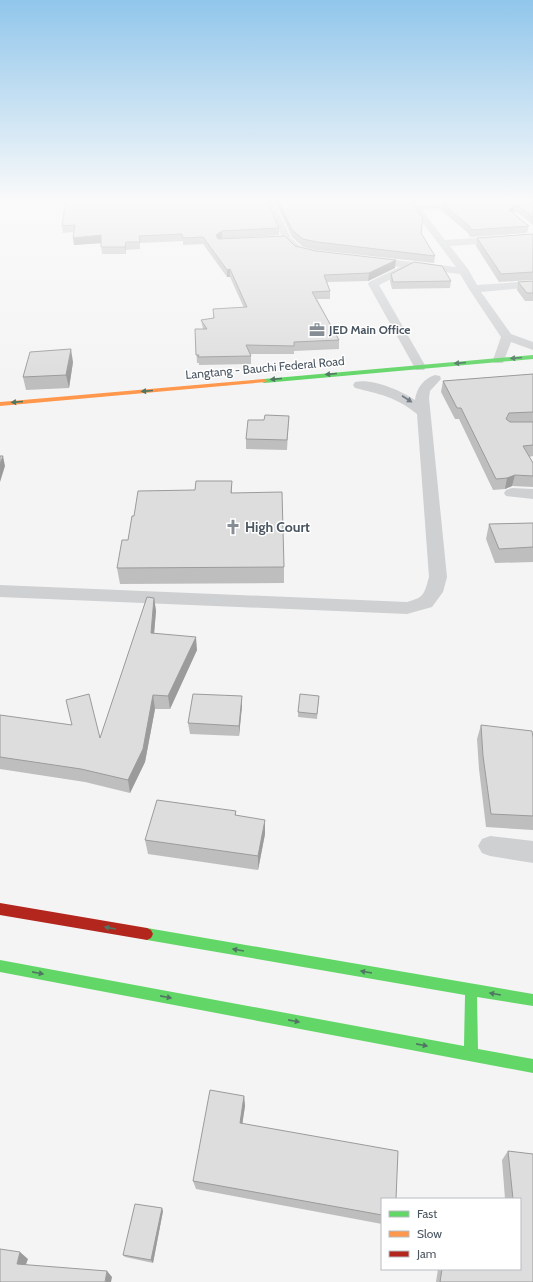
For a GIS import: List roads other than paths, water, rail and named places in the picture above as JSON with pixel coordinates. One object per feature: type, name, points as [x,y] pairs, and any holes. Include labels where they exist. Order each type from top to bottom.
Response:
[{"type":"main road","name":"Langtang - Bauchi Federal Road","points":[[0,404],[533,356]]},
{"type":"main road","points":[[315,376],[320,388]]},
{"type":"main road","points":[[420,380],[439,378]]},
{"type":"main road","points":[[357,385],[390,382]]},
{"type":"main road","points":[[0,910],[533,1000]]},
{"type":"main road","points":[[0,966],[533,1066]]},
{"type":"main road","points":[[471,990],[471,1054]]},
{"type":"street","points":[[360,259],[464,271]]},
{"type":"street","points":[[455,259],[507,337],[533,346]]},
{"type":"street","points":[[412,265],[373,284],[420,367]]},
{"type":"street","points":[[474,289],[533,284]]},
{"type":"street","points":[[499,360],[507,337]]},
{"type":"street","points":[[0,592],[407,608],[426,603],[434,592],[438,577],[423,412],[424,390],[439,378]]},
{"type":"street","points":[[357,385],[386,390],[402,396],[423,412]]},
{"type":"street","points":[[512,493],[533,494]]},
{"type":"street","points":[[490,846],[533,852]]},
{"type":"place","name":"JED Main Office","points":[[317,330]]},
{"type":"place","name":"High Court","points":[[233,527]]}]
